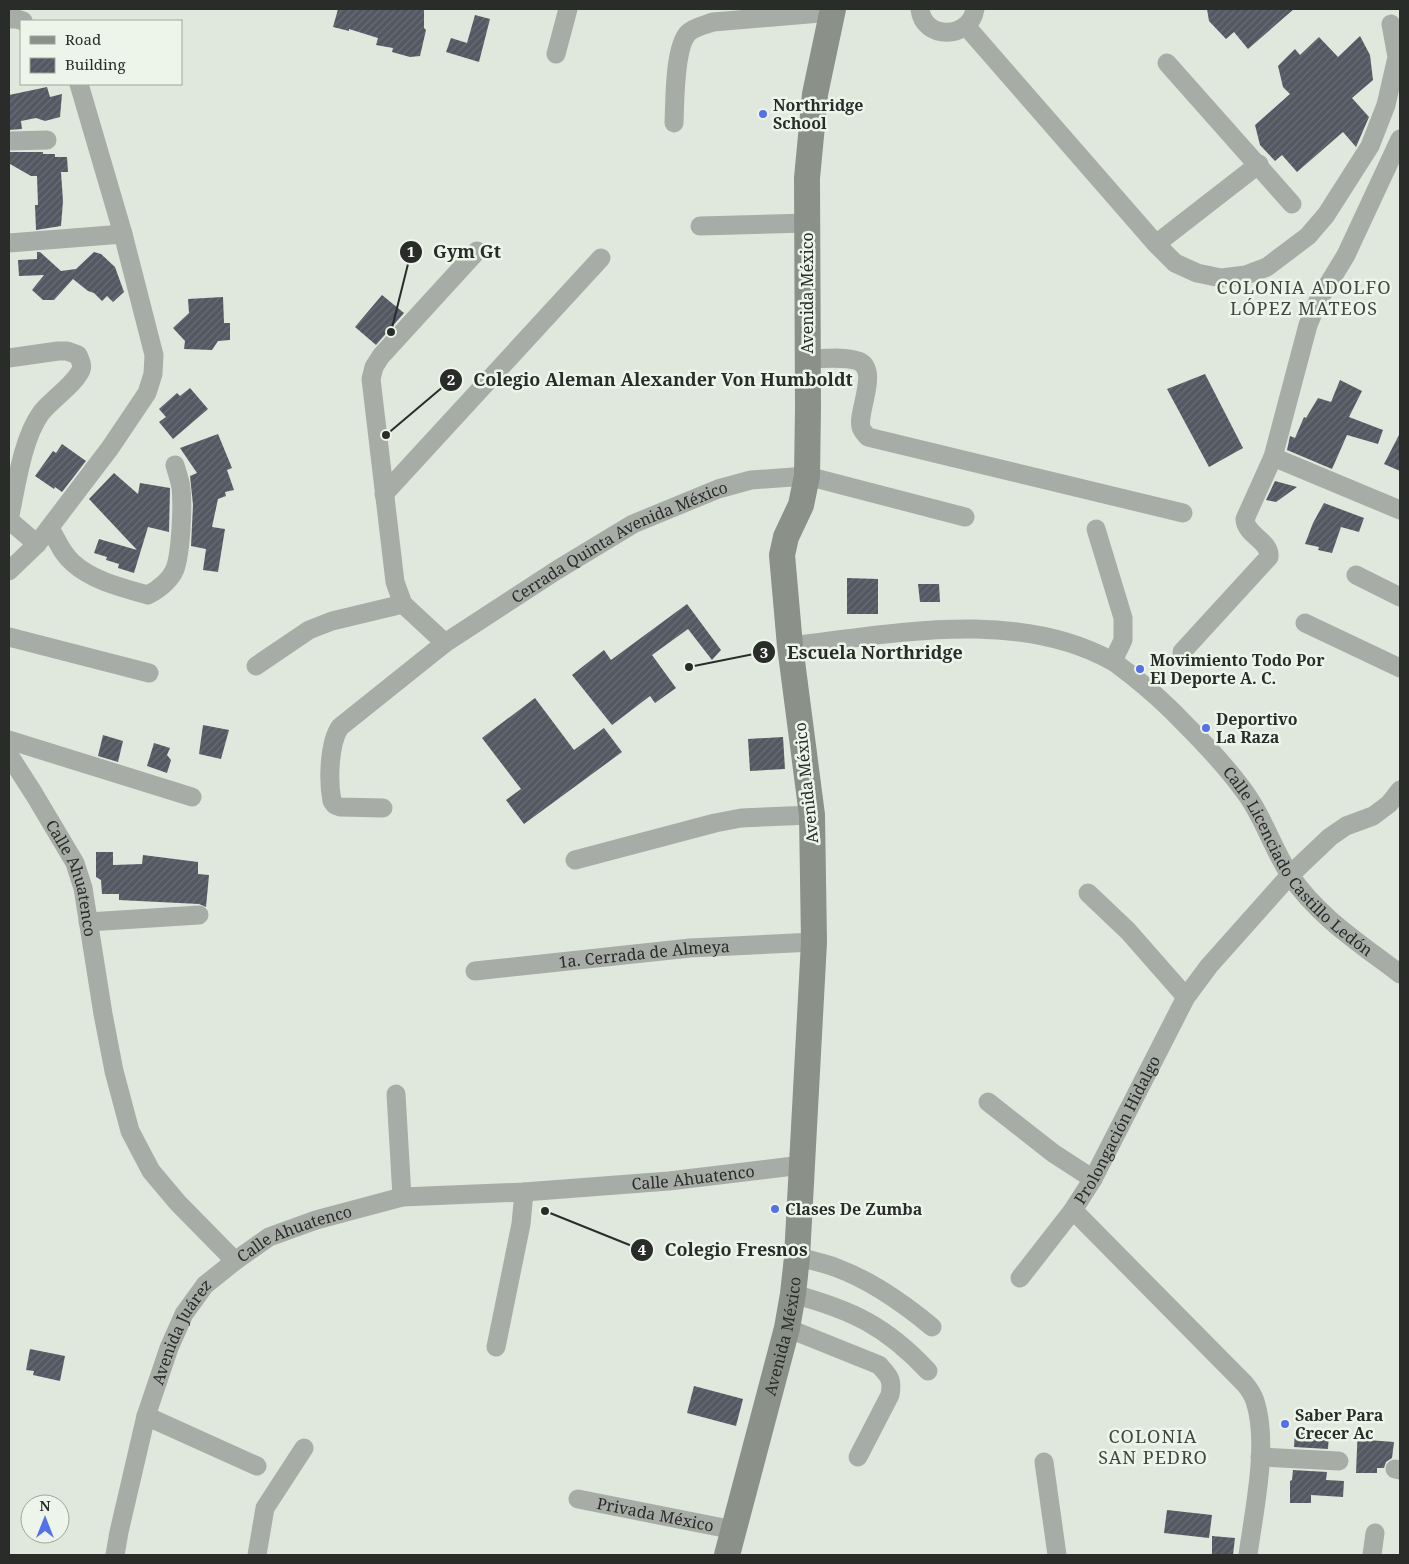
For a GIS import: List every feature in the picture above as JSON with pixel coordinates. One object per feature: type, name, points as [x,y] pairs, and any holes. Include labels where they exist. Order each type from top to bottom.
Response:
[{"type":"main road","name":"Avenida México","points":[[728,1555],[794,1294],[814,942],[812,815],[790,646],[782,555],[786,537],[801,505],[807,476],[807,178],[815,94],[832,10]]},
{"type":"street","points":[[556,54],[568,9]]},
{"type":"street","points":[[920,9],[920,14],[928,25],[940,32],[954,32],[966,26],[974,15],[975,9]]},
{"type":"street","points":[[674,123],[678,59],[688,34],[699,27],[714,22],[832,10]]},
{"type":"street","points":[[966,26],[1156,244],[1175,263],[1197,273],[1221,278],[1246,275],[1267,267],[1308,236],[1326,215],[1370,146],[1386,106],[1397,57],[1391,24]]},
{"type":"street","points":[[1166,63],[1292,204]]},
{"type":"street","points":[[9,571],[50,528],[116,440],[146,393],[153,374],[154,355],[123,234],[79,85]]},
{"type":"street","points":[[1182,652],[1269,557],[1268,549],[1248,529],[1246,519],[1273,457],[1308,325],[1318,301],[1346,255],[1400,139]]},
{"type":"street","points":[[9,141],[47,140]]},
{"type":"street","points":[[1156,244],[1258,164]]},
{"type":"street","points":[[700,226],[806,223]]},
{"type":"street","points":[[9,243],[123,234]]},
{"type":"street","points":[[445,643],[403,604],[395,582],[371,379],[374,367],[381,356],[477,251]]},
{"type":"street","points":[[384,494],[601,258]]},
{"type":"street","points":[[9,358],[67,351],[78,356],[82,366],[81,371],[41,413],[29,434],[9,520],[36,544]]},
{"type":"street","points":[[807,359],[849,360],[860,362],[866,368],[868,378],[861,427],[868,437],[1183,513]]},
{"type":"street","points":[[1273,457],[1400,510]]},
{"type":"street","points":[[50,528],[62,550],[74,564],[99,579],[148,595],[165,584],[175,570],[180,546],[181,489],[175,465]]},
{"type":"street","name":"Cerrada Quinta Avenida México","points":[[383,808],[340,807],[332,801],[333,740],[340,727],[445,643],[556,570],[634,524],[718,489],[751,480],[807,476],[965,517]]},
{"type":"street","points":[[1096,529],[1123,618],[1123,640],[1113,661]]},
{"type":"street","points":[[1356,575],[1400,597]]},
{"type":"street","points":[[256,666],[309,630],[332,621],[403,604]]},
{"type":"street","points":[[1306,623],[1400,668]]},
{"type":"street","name":"Calle Licenciado Castillo Ledón","points":[[790,646],[948,628],[992,628],[1042,636],[1078,645],[1113,661],[1158,696],[1213,752],[1249,798],[1290,875],[1314,905],[1331,922],[1400,974]]},
{"type":"street","points":[[9,637],[149,673]]},
{"type":"street","points":[[9,740],[192,797]]},
{"type":"street","name":"Calle Ahuatenco","points":[[9,755],[75,863],[84,888],[103,1014],[114,1071],[130,1131],[151,1171],[178,1203],[235,1261],[269,1237],[316,1220],[402,1197],[524,1192],[669,1180],[802,1165]]},
{"type":"street","name":"Prolongación Hidalgo","points":[[1248,1555],[1260,1457],[1260,1421],[1254,1400],[1246,1384],[1073,1210],[1093,1179],[1186,997],[1209,966],[1290,875],[1330,837],[1346,826],[1373,816],[1388,804],[1400,790]]},
{"type":"street","points":[[575,860],[715,823],[741,818],[812,815]]},
{"type":"street","points":[[1088,893],[1128,932],[1186,997]]},
{"type":"street","points":[[88,922],[199,915]]},
{"type":"street","name":"1a. Cerrada de Almeya","points":[[475,971],[690,948],[814,942]]},
{"type":"street","points":[[396,1094],[402,1197]]},
{"type":"street","points":[[988,1102],[1053,1153],[1093,1179]]},
{"type":"street","points":[[496,1347],[521,1224],[524,1192]]},
{"type":"street","points":[[1020,1278],[1073,1210]]},
{"type":"street","points":[[796,1257],[836,1267],[859,1277],[910,1309],[932,1327]]},
{"type":"street","name":"Avenida Juárez","points":[[115,1555],[146,1416],[169,1348],[184,1314],[205,1285],[235,1261]]},
{"type":"street","points":[[794,1294],[849,1311],[879,1328],[908,1350],[928,1371]]},
{"type":"street","points":[[786,1328],[879,1365],[888,1375],[892,1383],[890,1395],[858,1457]]},
{"type":"street","points":[[146,1416],[257,1466]]},
{"type":"street","points":[[256,1555],[265,1508],[304,1448]]},
{"type":"street","points":[[1260,1457],[1338,1461]]},
{"type":"street","points":[[1044,1462],[1057,1555]]},
{"type":"street","name":"Privada México","points":[[578,1499],[734,1530]]},
{"type":"street","points":[[1372,1555],[1375,1533]]},
{"type":"building","points":[[338,9],[424,9],[424,28],[426,30],[420,56],[410,57],[392,52],[393,48],[376,45],[378,38],[349,29],[349,31],[333,27]]},
{"type":"building","points":[[1207,9],[1294,9],[1248,49],[1234,32],[1226,39],[1209,21]]},
{"type":"building","points":[[475,15],[490,19],[479,62],[446,52],[451,38],[467,43]]},
{"type":"building","points":[[1360,36],[1370,55],[1373,80],[1352,98],[1369,117],[1356,147],[1343,132],[1297,172],[1282,155],[1275,161],[1260,145],[1255,125],[1290,94],[1283,87],[1278,66],[1295,49],[1300,55],[1319,37],[1338,57]]},
{"type":"building","points":[[47,87],[50,97],[62,94],[60,117],[45,121],[36,118],[21,121],[22,129],[9,130],[9,95]]},
{"type":"building","points":[[10,152],[43,152],[43,154],[55,154],[55,157],[67,157],[68,172],[61,172],[63,201],[61,226],[36,230],[35,205],[38,205],[37,176],[31,176],[10,164]]},
{"type":"building","points":[[37,252],[40,252],[61,271],[76,269],[94,252],[101,254],[115,267],[124,292],[113,302],[107,296],[102,301],[94,293],[88,291],[73,279],[54,300],[43,300],[32,290],[44,275],[19,276],[18,260],[37,259]]},
{"type":"building","points":[[382,295],[404,313],[376,345],[355,327]]},
{"type":"building","points":[[223,297],[224,323],[230,323],[230,340],[218,341],[212,350],[184,349],[185,341],[173,328],[189,313],[188,299]]},
{"type":"building","points":[[1205,374],[1243,448],[1209,467],[1167,389]]},
{"type":"building","points":[[1340,380],[1362,391],[1349,417],[1383,430],[1378,444],[1347,435],[1332,469],[1287,450],[1290,436],[1295,438],[1304,417],[1306,418],[1318,398],[1331,402]]},
{"type":"building","points":[[190,388],[208,409],[173,439],[159,422],[166,417],[159,409],[177,393],[180,396]]},
{"type":"building","points":[[1400,433],[1400,471],[1384,464]]},
{"type":"building","points":[[218,434],[232,468],[227,470],[234,490],[225,492],[226,496],[218,499],[212,527],[225,529],[218,572],[203,570],[206,549],[191,546],[193,505],[190,476],[197,473],[180,448]]},
{"type":"building","points":[[62,444],[86,461],[62,492],[35,476],[53,451],[56,453]]},
{"type":"building","points":[[114,473],[138,494],[140,483],[170,488],[169,532],[148,527],[134,573],[118,568],[119,564],[106,560],[107,557],[94,553],[99,539],[137,550],[89,499]]},
{"type":"building","points":[[1275,481],[1297,487],[1276,502],[1266,500]]},
{"type":"building","points":[[1324,503],[1364,518],[1359,532],[1341,527],[1332,553],[1318,550],[1319,547],[1305,544],[1313,523]]},
{"type":"building","points":[[847,578],[878,579],[878,614],[847,614]]},
{"type":"building","points":[[918,584],[939,584],[940,602],[920,602]]},
{"type":"building","points":[[687,604],[721,650],[712,660],[688,629],[652,655],[676,688],[655,703],[650,696],[612,725],[572,675],[604,650],[611,660]]},
{"type":"building","points":[[535,698],[574,750],[604,728],[622,752],[524,824],[506,800],[521,789],[482,738]]},
{"type":"building","points":[[203,725],[229,730],[221,759],[199,754]]},
{"type":"building","points":[[103,735],[123,741],[118,762],[98,756]]},
{"type":"building","points":[[783,737],[785,769],[750,771],[748,739]]},
{"type":"building","points":[[154,743],[170,748],[167,755],[171,760],[167,773],[147,766]]},
{"type":"building","points":[[96,852],[113,852],[113,865],[142,864],[143,855],[198,862],[198,874],[209,875],[206,907],[199,904],[119,900],[119,894],[102,894],[101,880],[96,877]]},
{"type":"building","points":[[30,1349],[65,1356],[60,1381],[33,1375],[34,1371],[26,1370]]},
{"type":"building","points":[[694,1386],[743,1399],[736,1426],[687,1413]]},
{"type":"building","points":[[1358,1425],[1368,1440],[1394,1442],[1392,1458],[1386,1462],[1384,1468],[1377,1468],[1377,1473],[1356,1473]]},
{"type":"building","points":[[1295,1432],[1329,1434],[1328,1449],[1294,1447]]},
{"type":"building","points":[[1293,1470],[1327,1472],[1326,1480],[1344,1481],[1343,1497],[1311,1495],[1311,1503],[1290,1503],[1290,1481],[1292,1480]]},
{"type":"building","points":[[1167,1510],[1212,1515],[1209,1538],[1164,1533]]},
{"type":"building","points":[[1212,1536],[1235,1538],[1233,1555],[1212,1555]]},
{"type":"place","name":"Northridge School","points":[[763,114]]},
{"type":"place","name":"Gym Gt","points":[[391,332]]},
{"type":"place","name":"Colegio Aleman Alexander Von Humboldt","points":[[386,435]]},
{"type":"place","name":"Escuela Northridge","points":[[689,667]]},
{"type":"place","name":"Movimiento Todo Por El Deporte A. C.","points":[[1140,669]]},
{"type":"place","name":"Deportivo La Raza","points":[[1206,728]]},
{"type":"place","name":"Clases De Zumba","points":[[775,1209]]},
{"type":"place","name":"Colegio Fresnos","points":[[545,1211]]},
{"type":"place","name":"Saber Para Crecer Ac","points":[[1285,1424]]},
{"type":"district","name":"COLONIA ADOLFO LÓPEZ MATEOS","points":[[1304,298]]},
{"type":"district","name":"COLONIA SAN PEDRO","points":[[1153,1447]]}]
